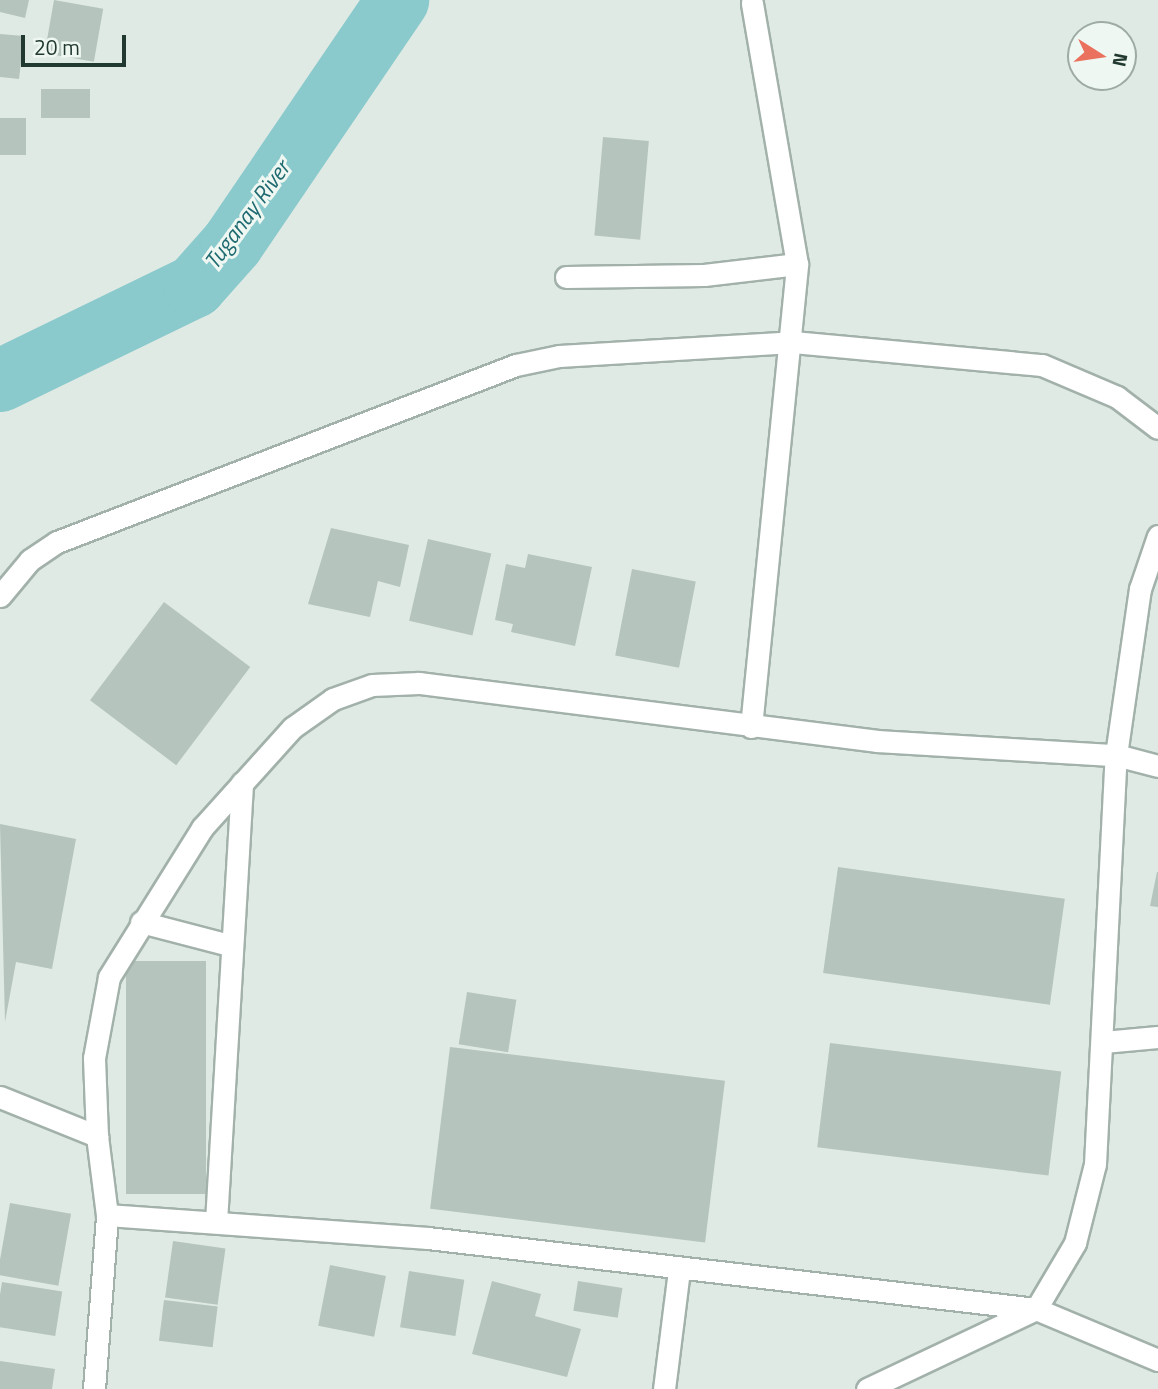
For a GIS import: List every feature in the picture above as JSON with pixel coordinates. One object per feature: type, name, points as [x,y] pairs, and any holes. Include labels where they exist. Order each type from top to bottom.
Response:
[{"type":"street","points":[[751,727],[793,342],[797,264],[752,3]]},
{"type":"street","points":[[566,276],[704,275],[797,264]]},
{"type":"street","points":[[0,596],[30,560],[57,542],[516,366],[559,356],[793,342],[1042,365],[1117,397],[1158,428]]},
{"type":"street","points":[[867,1389],[1035,1309],[1062,1275],[1087,1201],[1103,1042],[1116,755],[1140,589],[1158,536]]},
{"type":"street","points":[[94,1389],[107,1215],[97,1136],[94,1058],[109,977],[202,828],[292,728],[333,699],[372,685],[419,683],[751,727],[1116,755],[1158,766]]},
{"type":"street","points":[[216,1222],[229,945],[242,783]]},
{"type":"street","points":[[141,922],[229,945]]},
{"type":"street","points":[[1103,1042],[1158,1037]]},
{"type":"street","points":[[0,1097],[97,1136]]},
{"type":"street","points":[[107,1215],[415,1237],[679,1270],[1035,1309],[1158,1360]]},
{"type":"street","points":[[664,1389],[679,1270]]},
{"type":"building","points":[[0,0],[29,0],[25,18],[0,12]]},
{"type":"building","points":[[54,0],[103,9],[94,62],[45,53]]},
{"type":"building","points":[[0,34],[24,36],[19,79],[0,77]]},
{"type":"building","points":[[41,89],[90,89],[90,118],[41,118]]},
{"type":"building","points":[[0,118],[26,118],[26,155],[0,155]]},
{"type":"building","points":[[603,137],[649,141],[640,240],[594,236]]},
{"type":"building","points":[[331,528],[409,545],[400,587],[378,581],[370,617],[308,604]]},
{"type":"building","points":[[428,539],[491,554],[472,635],[409,621]]},
{"type":"building","points":[[528,554],[592,567],[575,646],[511,632],[513,624],[495,620],[506,564],[525,568]]},
{"type":"building","points":[[632,569],[696,581],[679,668],[615,655]]},
{"type":"building","points":[[164,602],[250,667],[176,765],[90,700]]},
{"type":"building","points":[[0,824],[76,839],[52,969],[16,962],[5,1022]]},
{"type":"building","points":[[838,867],[1065,899],[1050,1005],[823,973]]},
{"type":"building","points":[[1158,872],[1158,907],[1150,906]]},
{"type":"building","points":[[126,961],[206,961],[206,1194],[126,1194]]},
{"type":"building","points":[[467,992],[516,1000],[508,1052],[459,1044]]},
{"type":"building","points":[[830,1043],[1061,1071],[1048,1176],[817,1147]]},
{"type":"building","points":[[450,1047],[725,1081],[705,1243],[430,1209]]},
{"type":"building","points":[[10,1203],[71,1214],[58,1286],[0,1275],[0,1260]]},
{"type":"building","points":[[173,1241],[225,1248],[218,1305],[165,1297]]},
{"type":"building","points":[[330,1265],[386,1276],[374,1337],[318,1326]]},
{"type":"building","points":[[409,1271],[464,1280],[455,1336],[400,1327]]},
{"type":"building","points":[[492,1281],[541,1294],[535,1316],[581,1329],[567,1377],[472,1354]]},
{"type":"building","points":[[578,1281],[622,1288],[618,1318],[573,1311]]},
{"type":"building","points":[[2,1282],[62,1292],[55,1336],[0,1327]]},
{"type":"building","points":[[164,1300],[218,1307],[213,1347],[159,1341]]},
{"type":"building","points":[[0,1361],[55,1369],[52,1389],[0,1389]]},
{"type":"waterway","name":"Tuganay River","points":[[0,380],[194,286],[232,243],[397,0]]}]
